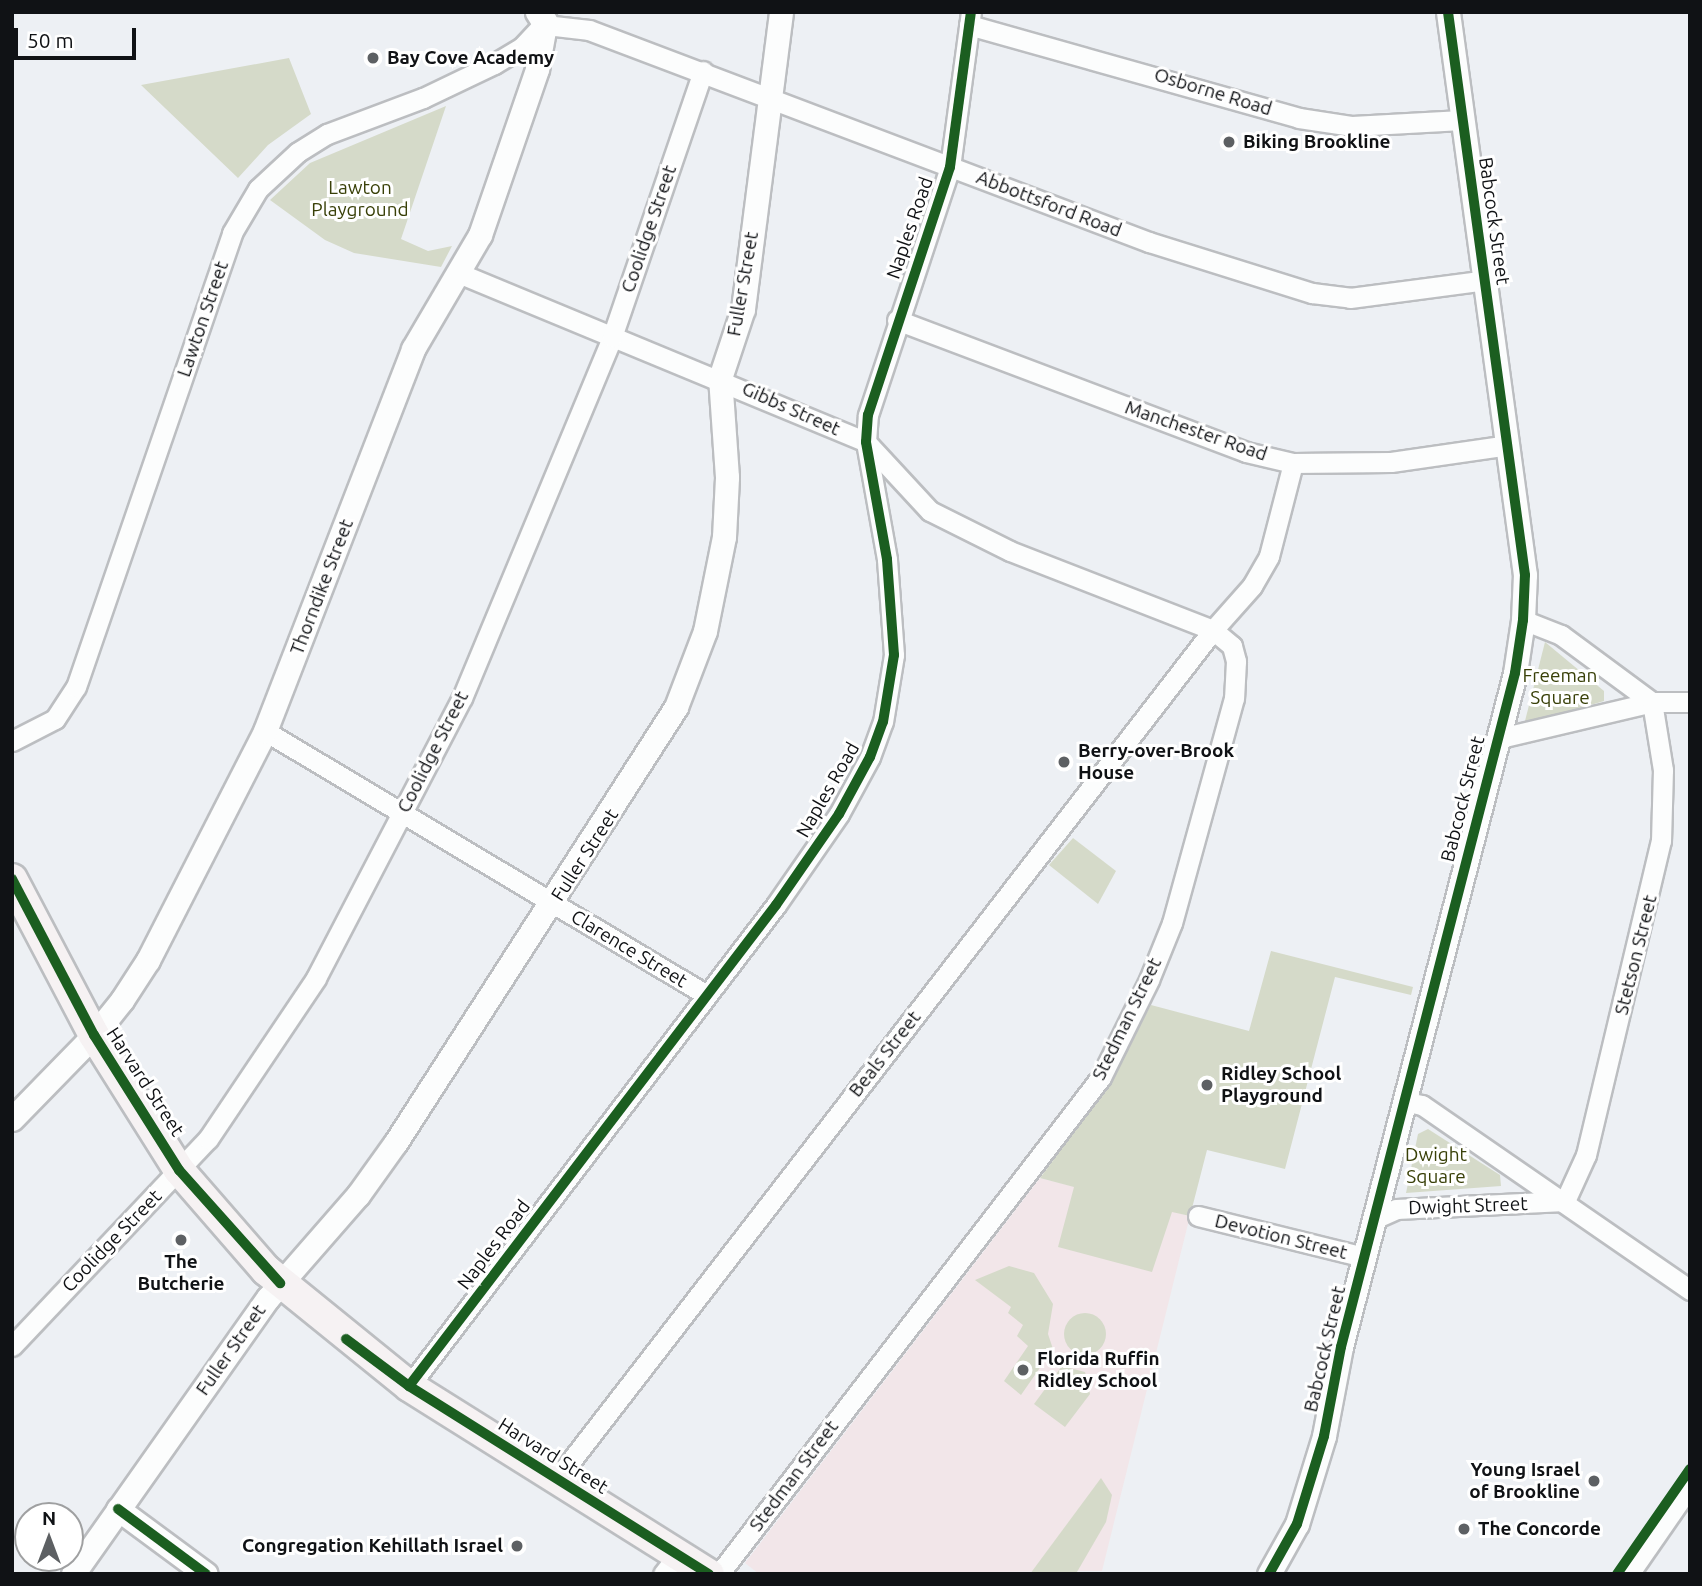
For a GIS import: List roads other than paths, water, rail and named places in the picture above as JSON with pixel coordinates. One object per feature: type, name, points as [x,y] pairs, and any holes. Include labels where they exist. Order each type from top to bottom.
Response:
[{"type":"main road","name":"Harvard Street","points":[[16,896],[94,1035],[179,1170],[280,1283],[409,1386],[557,1479],[671,1564],[709,1574]]},
{"type":"street","name":"Fuller Street","points":[[73,1574],[280,1283],[358,1195],[397,1142],[553,904],[676,707],[702,641],[724,537],[727,477],[720,378],[743,309],[781,12]]},
{"type":"street","name":"Babcock Street","points":[[1269,1574],[1297,1524],[1315,1465],[1403,1101],[1515,673],[1523,620],[1525,575],[1448,12]]},
{"type":"street","name":"Abbottsford Road","points":[[544,16],[769,96],[1149,242],[1312,293],[1350,298],[1486,280]]},
{"type":"street","name":"Thorndike Street","points":[[12,1119],[94,1035],[148,960],[265,731],[413,349],[461,274],[480,235],[533,87],[544,16]]},
{"type":"street","name":"Lawton Street","points":[[12,741],[55,719],[76,687],[232,233],[258,189],[298,152],[327,134],[466,78],[522,47],[544,16]]},
{"type":"street","name":"Osborne Road","points":[[970,19],[1299,118],[1352,126],[1462,120]]},
{"type":"street","name":"Naples Road","points":[[409,1386],[839,814],[883,722],[894,655],[893,623],[881,512],[866,442],[873,393],[950,167],[970,19]]},
{"type":"street","name":"Coolidge Street","points":[[12,1346],[208,1139],[275,1045],[403,811],[462,698],[612,337],[702,71]]},
{"type":"street","name":"Gibbs Street","points":[[461,274],[612,337],[720,378],[866,442],[930,511],[968,532],[1213,630]]},
{"type":"street","name":"Manchester Road","points":[[897,320],[1246,452],[1293,463],[1391,462],[1508,445]]},
{"type":"street","points":[[1213,630],[1252,586],[1269,556],[1293,463]]},
{"type":"street","points":[[1523,620],[1561,635],[1652,702]]},
{"type":"street","name":"Beals Street","points":[[557,1479],[1213,630]]},
{"type":"street","name":"Stedman Street","points":[[719,1574],[1101,1077],[1172,923],[1234,698],[1232,646],[1213,630]]},
{"type":"street","points":[[1496,739],[1652,702],[1690,702]]},
{"type":"street","name":"Stetson Street","points":[[1565,1202],[1586,1155],[1661,841],[1663,770],[1652,702]]},
{"type":"street","name":"Clarence Street","points":[[265,731],[403,811],[705,994]]},
{"type":"street","name":"Dwight Street","points":[[1403,1101],[1422,1105],[1690,1290]]},
{"type":"street","name":"Dwight Street","points":[[1374,1219],[1396,1209],[1565,1202]]},
{"type":"street","name":"Devotion Street","points":[[1198,1216],[1364,1257]]},
{"type":"street","points":[[1629,1574],[1690,1486]]},
{"type":"street","points":[[118,1509],[206,1574]]},
{"type":"place","name":"Bay Cove Academy","points":[[373,58]]},
{"type":"place","name":"Biking Brookline","points":[[1229,142]]},
{"type":"place","name":"Berry-over-Brook House","points":[[1064,762]]},
{"type":"place","name":"Ridley School Playground","points":[[1207,1085]]},
{"type":"place","name":"The Butcherie","points":[[181,1240]]},
{"type":"place","name":"Florida Ruffin Ridley School","points":[[1023,1370]]},
{"type":"place","name":"Young Israel of Brookline","points":[[1594,1481]]},
{"type":"place","name":"The Concorde","points":[[1464,1529]]},
{"type":"place","name":"Congregation Kehillath Israel","points":[[517,1546]]},
{"type":"park label","name":"Lawton Playground","points":[[360,199]]},
{"type":"park label","name":"Freeman Square","points":[[1560,687]]},
{"type":"park label","name":"Dwight Square","points":[[1436,1166]]}]
